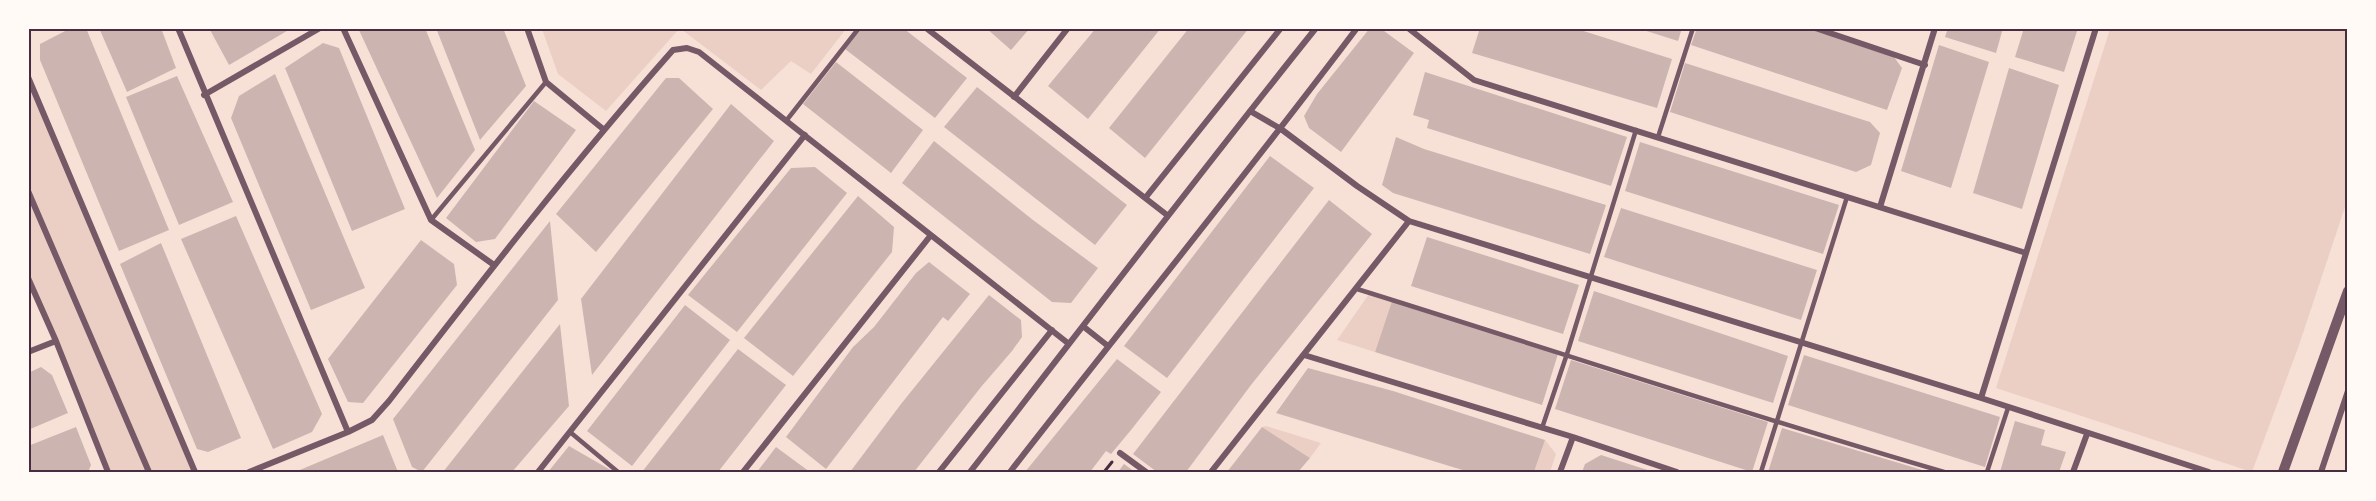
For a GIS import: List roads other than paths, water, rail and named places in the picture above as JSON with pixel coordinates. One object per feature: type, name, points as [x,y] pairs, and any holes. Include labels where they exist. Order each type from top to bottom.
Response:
[{"type":"street","points":[[178,28],[204,95],[348,432]]},
{"type":"street","points":[[204,95],[320,28]]},
{"type":"street","points":[[343,28],[431,220],[494,265]]},
{"type":"street","points":[[527,28],[546,82],[603,129]]},
{"type":"street","points":[[926,28],[1167,215]]},
{"type":"street","points":[[1014,97],[1068,28]]},
{"type":"street","points":[[1146,197],[1281,28]]},
{"type":"street","points":[[970,472],[1084,327],[1167,215],[1316,28]]},
{"type":"street","points":[[1010,472],[1281,129],[1357,28]]},
{"type":"street","points":[[1408,28],[1474,80],[2026,253]]},
{"type":"street","points":[[1815,28],[1925,65]]},
{"type":"street","points":[[1880,207],[1935,28]]},
{"type":"street","points":[[1981,398],[2096,28]]},
{"type":"street","points":[[249,472],[372,420],[603,129],[673,50],[687,48],[699,52],[1069,344]]},
{"type":"street","points":[[28,77],[195,472]]},
{"type":"street","points":[[1250,111],[1281,129],[1357,186],[1409,220],[1981,398],[2209,472]]},
{"type":"street","points":[[538,472],[805,135]]},
{"type":"street","points":[[28,191],[149,472]]},
{"type":"street","points":[[1211,472],[1409,220]]},
{"type":"street","points":[[743,472],[931,235]]},
{"type":"street","points":[[28,278],[56,341],[108,472]]},
{"type":"street","points":[[2283,472],[2348,291]]},
{"type":"street","points":[[1084,327],[1108,346]]},
{"type":"street","points":[[939,472],[1052,330]]},
{"type":"street","points":[[28,352],[56,341]]},
{"type":"street","points":[[1304,355],[1677,472]]},
{"type":"street","points":[[2321,472],[2348,391]]},
{"type":"street","points":[[2073,472],[2087,434]]},
{"type":"street","points":[[1560,472],[1573,438]]},
{"type":"street","points":[[1120,453],[1146,472]]},
{"type":"lane","points":[[786,120],[859,28]]},
{"type":"lane","points":[[1658,137],[1693,28]]},
{"type":"lane","points":[[431,220],[546,82]]},
{"type":"lane","points":[[1542,428],[1636,130]]},
{"type":"lane","points":[[1761,472],[1847,197]]},
{"type":"lane","points":[[1357,289],[1567,354],[1776,423],[1944,472]]},
{"type":"lane","points":[[1987,472],[2008,408]]},
{"type":"lane","points":[[570,432],[618,472]]}]
